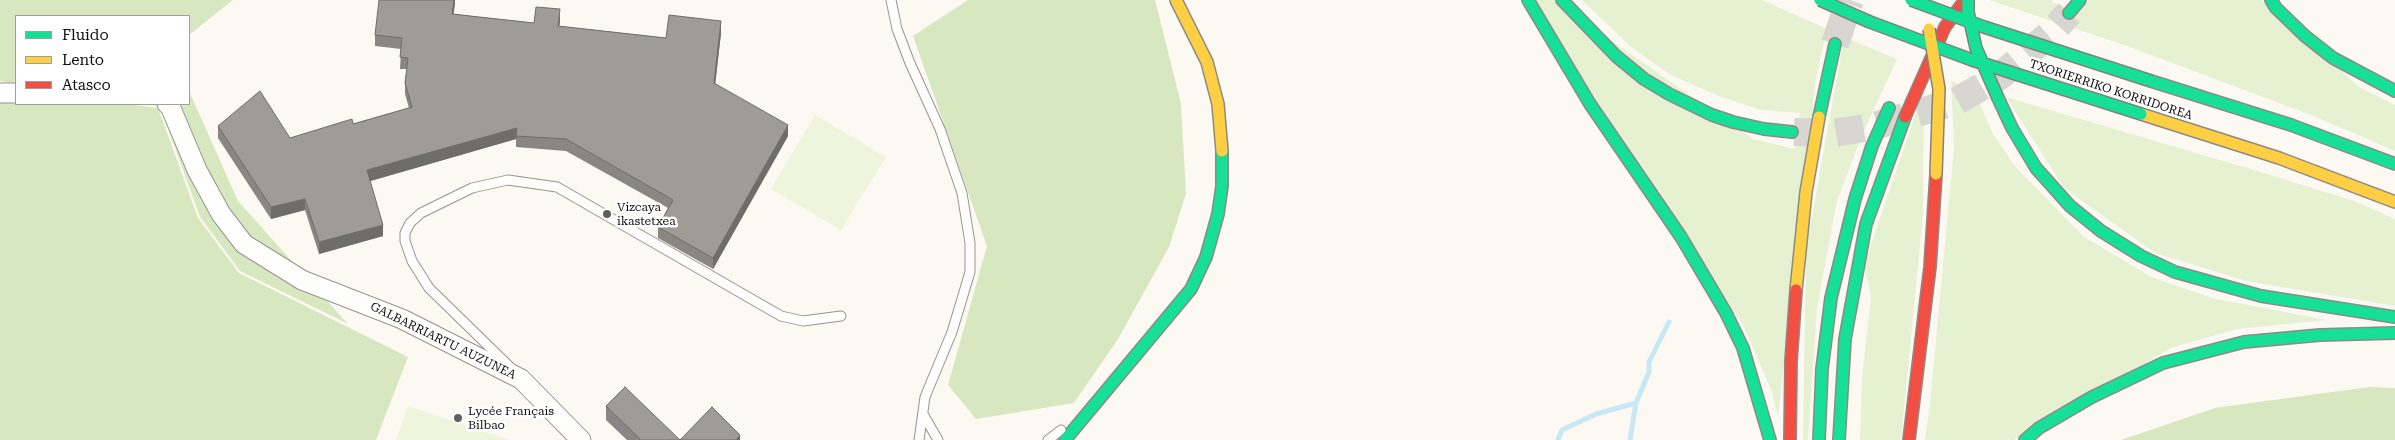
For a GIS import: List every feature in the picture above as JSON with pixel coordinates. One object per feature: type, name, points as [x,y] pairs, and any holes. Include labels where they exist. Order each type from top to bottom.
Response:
[{"type":"main road","points":[[1176,0],[1190,56]]},
{"type":"main road","points":[[1066,440],[1191,289],[1206,257],[1218,214],[1222,186],[1221,128],[1214,86],[1207,62],[1176,0]]},
{"type":"main road","points":[[1528,0],[1590,104],[1681,237],[1726,313],[1743,348],[1770,440]]},
{"type":"main road","points":[[1562,0],[1616,56],[1644,80],[1712,115],[1764,130],[1792,132]]},
{"type":"main road","name":"TXORIERRIKO KORRIDOREA","points":[[1820,0],[1870,22],[1972,60],[2279,158],[2395,202]]},
{"type":"main road","name":"TXORIERRIKO KORRIDOREA","points":[[1911,0],[1984,27],[2291,125],[2395,164]]},
{"type":"main road","points":[[1909,440],[1930,267],[1939,89],[1926,14],[1921,0]]},
{"type":"main road","points":[[1916,53],[1932,19],[1945,0]]},
{"type":"main road","points":[[1967,0],[1976,48],[2012,128],[2036,168],[2070,206],[2101,231],[2141,256],[2175,272],[2261,296],[2395,317]]},
{"type":"main road","points":[[1839,440],[1845,339],[1866,224],[1896,137],[1941,35],[1945,27],[1967,0]]},
{"type":"main road","points":[[2070,13],[2080,0]]},
{"type":"main road","points":[[2271,0],[2276,8],[2305,36],[2333,58],[2395,91]]},
{"type":"main road","points":[[1790,440],[1791,361],[1796,284],[1806,192],[1820,110],[1835,44]]},
{"type":"main road","points":[[1819,440],[1822,369],[1831,298],[1843,242],[1872,146],[1895,95]]},
{"type":"main road","points":[[1124,370],[1159,309]]},
{"type":"main road","points":[[2026,440],[2038,428],[2092,396],[2164,363],[2244,342],[2320,335],[2395,333]]},
{"type":"street","points":[[0,93],[15,93]]},
{"type":"street","name":"GALBARRIARTU AUZUNEA","points":[[168,105],[197,170],[221,214],[244,244],[302,280],[402,319],[521,379],[581,440]]},
{"type":"lane","points":[[891,0],[897,29],[940,129],[962,193],[970,243],[970,272],[952,332],[927,391],[919,440]]},
{"type":"lane","points":[[521,379],[429,288],[412,261],[405,242],[405,233],[410,223],[421,213],[442,201],[472,188],[508,180],[557,187],[781,316],[803,321],[841,316]]},
{"type":"lane","points":[[1048,440],[1094,406]]},
{"type":"lane","points":[[923,414],[938,440]]},
{"type":"green space","points":[[0,0],[233,0],[190,34],[190,15],[15,15],[15,84],[0,81]]},
{"type":"green space","points":[[968,0],[1155,0],[1181,104],[1186,194],[1169,247],[1118,339],[1074,403],[976,419],[948,385],[987,246],[913,36]]},
{"type":"green space","points":[[1531,0],[1553,0],[1753,139],[1795,149],[1800,113],[1761,110],[1721,97],[1671,75],[1631,47],[1582,0],[1762,0],[1827,29],[1816,78],[1778,417],[1772,392],[1743,325]]},
{"type":"green space","points":[[1989,0],[2053,0],[2052,2],[2079,12],[2089,0],[2261,0],[2359,87],[2395,105],[2395,151],[2311,115],[2130,47]]},
{"type":"green space","points":[[1844,37],[1897,59],[1863,133],[1837,201],[1817,308],[1808,440],[1803,440],[1806,250]]},
{"type":"green space","points":[[1951,81],[1974,90],[1992,132],[2014,165],[2083,236],[2151,277],[2212,298],[2327,320],[2237,329],[2171,348],[2014,440],[1925,440],[1954,147]]},
{"type":"green space","points":[[0,84],[15,86],[15,105],[135,105],[158,108],[198,218],[239,273],[408,357],[376,440],[0,440]]},
{"type":"green space","points":[[1924,89],[1923,214],[1901,440],[1860,440],[1862,377],[1871,297],[1864,265]]},
{"type":"green space","points":[[190,93],[238,201],[348,324],[240,271],[200,217],[160,106],[152,105],[190,105]]},
{"type":"green space","points":[[2006,97],[2354,201],[2395,219],[2395,306],[2246,281],[2155,253],[2064,188]]},
{"type":"green space","points":[[815,115],[886,157],[841,230],[771,189]]},
{"type":"green space","points":[[2369,387],[2395,388],[2395,440],[2121,440],[2215,408]]},
{"type":"green space","points":[[408,406],[509,440],[396,440]]},
{"type":"building","points":[[379,0],[454,0],[452,14],[534,23],[536,7],[560,9],[558,26],[666,38],[669,15],[721,21],[714,83],[788,125],[713,258],[658,227],[673,200],[566,139],[516,136],[517,128],[367,170],[383,225],[319,242],[305,199],[271,207],[218,126],[260,91],[290,138],[352,119],[353,124],[412,107],[405,83],[408,58],[400,57],[402,38],[375,35]]},
{"type":"building","points":[[625,387],[680,440],[639,440],[606,406]]},
{"type":"building","points":[[712,407],[740,435],[736,440],[680,440]]},
{"type":"waterway","points":[[1630,440],[1636,403],[1649,372],[1649,362],[1669,322]]},
{"type":"waterway","points":[[1558,440],[1562,430],[1596,414],[1636,403]]},
{"type":"tunnel","points":[[1835,44],[1850,0]]},
{"type":"tunnel","points":[[1794,132],[1834,133],[1871,127],[1957,101],[2000,76],[2050,34],[2069,13]]},
{"type":"traffic: fast","points":[[1528,0],[1590,104],[1681,237],[1726,313],[1743,348],[1770,440]]},
{"type":"traffic: fast","points":[[1562,0],[1616,56],[1644,79],[1669,94],[1712,115],[1733,122],[1764,129],[1792,132]]},
{"type":"traffic: fast","points":[[1820,0],[1870,22],[1972,60],[2141,114]]},
{"type":"traffic: fast","points":[[1911,0],[1984,27],[2151,81]]},
{"type":"traffic: fast","points":[[1968,0],[1968,12],[1976,48],[1998,98]]},
{"type":"traffic: fast","points":[[2069,13],[2080,0]]},
{"type":"traffic: fast","points":[[2271,0],[2276,8],[2305,36],[2333,58],[2395,91]]},
{"type":"traffic: fast","points":[[1819,117],[1835,44]]},
{"type":"traffic: fast","points":[[2151,81],[2291,125],[2395,164]]},
{"type":"traffic: fast","points":[[1998,98],[2012,128],[2036,168],[2070,206],[2101,231],[2141,256],[2175,272],[2261,296],[2395,317]]},
{"type":"traffic: fast","points":[[1819,440],[1822,369],[1831,298],[1855,199],[1872,146],[1889,108]]},
{"type":"traffic: fast","points":[[1839,440],[1845,339],[1866,224],[1905,117]]},
{"type":"traffic: fast","points":[[1065,440],[1191,289],[1206,257],[1218,214],[1222,186],[1222,151]]},
{"type":"traffic: fast","points":[[2025,440],[2039,428],[2092,397],[2163,363],[2244,342],[2320,335],[2395,333]]},
{"type":"traffic: slow","points":[[1176,0],[1207,62],[1218,104],[1222,151]]},
{"type":"traffic: slow","points":[[1929,29],[1939,89],[1936,174]]},
{"type":"traffic: slow","points":[[2141,114],[2279,158],[2395,202]]},
{"type":"traffic: slow","points":[[1796,290],[1806,192],[1819,117]]},
{"type":"traffic: jam","points":[[1905,117],[1945,27],[1965,0]]},
{"type":"traffic: jam","points":[[1909,440],[1930,267],[1936,174]]},
{"type":"traffic: jam","points":[[1790,440],[1791,361],[1796,290]]},
{"type":"place","name":"Vizcaya ikastetxea","points":[[607,214]]},
{"type":"place","name":"Lycée Français Bilbao","points":[[458,418]]}]
